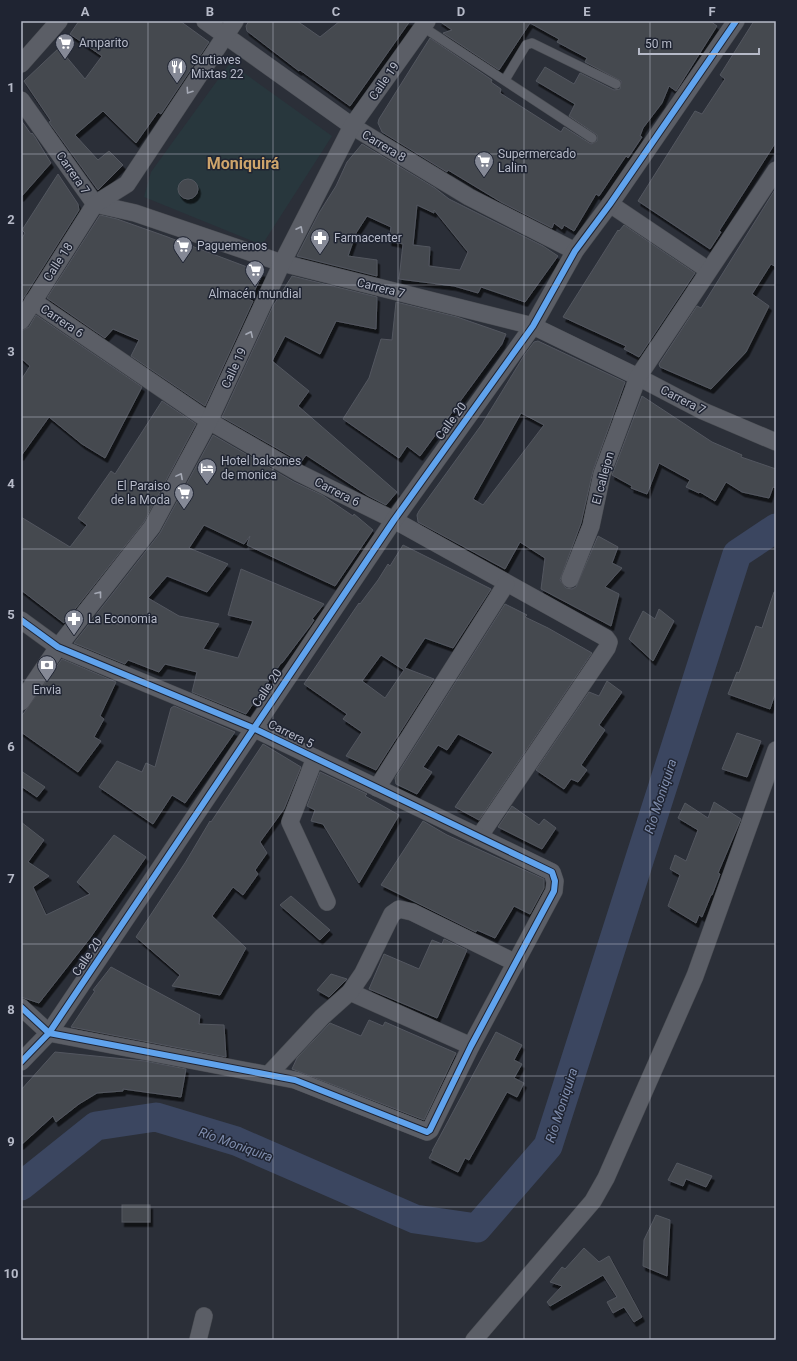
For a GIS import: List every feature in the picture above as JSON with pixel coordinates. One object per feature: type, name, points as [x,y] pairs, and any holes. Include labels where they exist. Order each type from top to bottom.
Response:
[{"type":"street","points":[[21,64],[59,21]]},
{"type":"street","name":"Carrera 8","points":[[205,21],[352,126],[469,197],[575,251]]},
{"type":"street","points":[[95,204],[127,184],[235,21]]},
{"type":"street","name":"Calle 20","points":[[21,1062],[49,1033],[394,520],[533,326],[575,251],[610,204],[736,21]]},
{"type":"street","name":"Calle 19","points":[[21,702],[58,647],[152,527],[209,421],[282,263],[352,126],[425,24]]},
{"type":"street","name":"Carrera 7","points":[[21,100],[95,204],[135,213],[282,263],[533,326],[638,377],[703,411],[776,442]]},
{"type":"street","name":"El callejon","points":[[570,579],[591,526],[602,474],[638,377],[776,170]]},
{"type":"street","points":[[127,184],[135,213]]},
{"type":"street","name":"Calle 18","points":[[21,321],[95,204]]},
{"type":"street","points":[[610,204],[708,270]]},
{"type":"street","name":"Carrera 6","points":[[33,301],[209,421],[299,473],[394,520],[506,584],[606,638],[609,642],[607,648],[479,837]]},
{"type":"street","points":[[377,788],[506,584]]},
{"type":"street","name":"Carrera 5","points":[[21,620],[58,647],[253,728],[552,872],[555,881],[554,891],[516,963]]},
{"type":"street","points":[[474,1340],[593,1201],[606,1178],[695,976],[776,750]]},
{"type":"street","points":[[315,758],[290,822],[327,902]]},
{"type":"street","points":[[21,1007],[49,1033],[295,1080],[427,1132],[430,1130],[471,1046],[516,963],[412,912],[399,909],[392,914],[363,972],[350,992],[322,1017],[269,1074]]},
{"type":"street","points":[[350,992],[471,1046]]},
{"type":"street","points":[[198,1340],[204,1316]]},
{"type":"lane","points":[[425,24],[592,138]]},
{"type":"lane","points":[[505,80],[526,45],[532,43],[616,84]]},
{"type":"shaded area","points":[[230,63],[332,136],[262,245],[144,197],[151,172]]},
{"type":"building","points":[[79,21],[180,21],[209,42],[161,114],[158,112],[136,143],[103,111],[75,135],[98,160],[109,151],[123,165],[98,190],[49,122],[51,121],[24,81],[59,48],[85,79],[102,56],[70,34]]},
{"type":"building","points":[[249,21],[297,21],[320,37],[340,21],[410,21],[350,106],[300,70],[299,71],[247,31],[246,26]]},
{"type":"building","points":[[439,21],[710,21],[717,26],[676,91],[669,86],[662,103],[643,128],[640,136],[642,137],[628,158],[626,156],[599,196],[596,194],[574,231],[564,225],[562,229],[554,223],[552,228],[501,202],[448,170],[447,172],[382,132],[378,123],[379,119],[430,38],[492,80],[491,82],[501,89],[500,93],[561,132],[564,127],[591,144],[597,141],[597,135],[569,116],[575,104],[536,81],[545,67],[574,84],[580,73],[614,90],[620,89],[621,81],[585,62],[587,58],[557,42],[559,39],[530,23],[499,70],[443,33],[452,30]]},
{"type":"building","points":[[754,21],[776,21],[776,142],[719,231],[721,232],[710,249],[638,201],[695,111],[702,114],[725,79],[720,75]]},
{"type":"building","points":[[21,120],[35,137],[51,163],[21,197]]},
{"type":"building","points":[[362,144],[435,188],[449,199],[543,246],[558,256],[525,302],[481,287],[478,293],[454,286],[399,279],[403,244],[389,241],[391,227],[367,216],[356,233],[348,256],[377,260],[377,276],[297,256],[319,213],[336,186],[347,162]],"holes":[[[417,205],[434,213],[434,210],[468,252],[460,270],[429,266],[430,247],[413,245]]]},
{"type":"building","points":[[58,174],[78,204],[79,210],[21,302],[21,240],[25,233],[22,230]]},
{"type":"building","points":[[188,179],[195,182],[198,189],[195,196],[188,199],[181,196],[178,189],[181,182]]},
{"type":"building","points":[[776,188],[776,267],[771,264],[752,294],[769,306],[746,352],[711,389],[660,367],[659,364],[697,306],[701,308]]},
{"type":"building","points":[[100,215],[117,219],[165,236],[263,273],[250,300],[253,301],[205,406],[131,356],[139,340],[113,329],[105,338],[47,298]]},
{"type":"building","points":[[624,225],[695,273],[639,357],[624,349],[626,346],[563,317],[618,230],[619,231]]},
{"type":"building","points":[[292,276],[377,297],[376,329],[336,321],[320,354],[285,336],[272,361],[309,391],[298,406],[397,492],[386,505],[367,495],[306,455],[301,462],[222,417],[273,306]]},
{"type":"building","points":[[396,302],[457,317],[506,334],[502,344],[420,456],[407,446],[399,458],[343,419],[369,378],[381,339],[392,340]]},
{"type":"building","points":[[36,315],[142,387],[105,458],[82,444],[49,417],[21,456],[21,380],[30,366],[21,358],[21,331],[29,327]]},
{"type":"building","points":[[538,341],[625,382],[593,471],[581,523],[560,580],[566,588],[572,589],[576,587],[598,536],[618,547],[612,563],[622,568],[605,587],[619,594],[611,626],[541,589],[545,558],[520,542],[505,569],[418,522],[417,515],[419,511],[482,424],[534,342]],"holes":[[[521,413],[544,425],[483,505],[473,499]]]},
{"type":"building","points":[[642,396],[712,442],[742,455],[741,457],[776,469],[776,488],[773,487],[769,498],[742,492],[726,482],[715,501],[700,492],[699,493],[686,487],[690,480],[659,463],[647,494],[631,488],[632,486],[612,475]]},
{"type":"building","points":[[162,401],[196,424],[144,522],[64,623],[21,590],[21,517],[70,547],[87,525],[78,518],[111,471],[115,474]]},
{"type":"building","points":[[213,435],[294,482],[322,495],[353,516],[354,514],[373,530],[335,586],[247,545],[250,536],[244,544],[204,525],[189,548],[228,564],[207,592],[167,576],[148,598],[179,616],[219,624],[203,649],[238,658],[253,621],[228,615],[241,569],[324,604],[312,619],[314,620],[310,626],[281,663],[246,714],[192,692],[197,672],[165,664],[159,672],[128,660],[125,664],[74,643],[160,533]]},
{"type":"building","points":[[403,545],[491,589],[453,648],[425,638],[405,668],[434,679],[376,770],[346,756],[362,732],[343,719],[347,714],[304,684],[359,603],[360,604],[378,580],[388,564],[390,566]],"holes":[[[381,655],[404,670],[385,698],[362,681]]]},
{"type":"building","points":[[774,592],[776,592],[776,691],[770,709],[728,694],[737,672],[739,673],[756,626],[762,628]]},
{"type":"building","points":[[505,604],[527,615],[525,617],[592,653],[479,820],[455,807],[493,752],[458,734],[447,750],[438,745],[423,767],[432,772],[417,794],[396,784],[395,778]]},
{"type":"building","points":[[659,609],[674,621],[653,661],[629,639],[643,611],[655,619]]},
{"type":"building","points":[[62,659],[116,682],[100,716],[104,719],[94,737],[101,741],[78,772],[21,732],[21,717]]},
{"type":"building","points":[[607,681],[622,692],[599,725],[605,730],[581,765],[587,770],[578,782],[571,779],[564,789],[536,770],[589,692],[599,696]]},
{"type":"building","points":[[174,706],[235,732],[185,803],[172,795],[153,824],[99,787],[117,761],[142,772],[146,763],[155,767],[171,708]]},
{"type":"building","points":[[737,733],[761,741],[747,777],[722,769]]},
{"type":"building","points":[[263,744],[301,767],[284,809],[260,842],[267,853],[255,870],[258,874],[243,895],[233,887],[212,916],[246,948],[220,995],[172,986],[180,975],[136,937],[185,863],[210,821],[211,822]]},
{"type":"building","points":[[21,771],[45,787],[37,797],[21,786]]},
{"type":"building","points":[[320,772],[367,794],[365,796],[399,815],[359,883],[323,824],[311,821],[315,810],[307,806]]},
{"type":"building","points":[[714,802],[741,819],[718,873],[720,874],[712,895],[702,917],[699,915],[696,923],[668,906],[680,875],[670,869],[675,855],[686,861],[698,830],[678,818],[685,803],[708,818]]},
{"type":"building","points":[[512,806],[539,825],[544,819],[556,828],[542,849],[498,827]]},
{"type":"building","points":[[423,821],[447,835],[544,879],[544,888],[530,914],[514,906],[495,938],[477,930],[476,932],[381,885]]},
{"type":"building","points":[[21,822],[44,840],[28,862],[49,876],[33,887],[46,915],[90,894],[77,882],[114,835],[146,857],[90,938],[39,1003],[21,997]]},
{"type":"building","points":[[291,896],[330,930],[320,940],[280,905]]},
{"type":"building","points":[[444,939],[467,950],[437,1018],[369,989],[384,954],[419,969],[432,940],[442,944]]},
{"type":"building","points":[[111,967],[200,1015],[199,1024],[224,1025],[226,1057],[71,1027],[95,991],[93,990]]},
{"type":"building","points":[[331,974],[347,979],[329,997],[317,990]]},
{"type":"building","points":[[369,1020],[383,1026],[385,1022],[456,1053],[424,1120],[292,1069],[297,1058],[330,1023],[361,1036]]},
{"type":"building","points":[[496,1032],[522,1045],[514,1060],[522,1064],[514,1078],[524,1083],[517,1097],[507,1092],[469,1160],[465,1158],[458,1172],[429,1158]]},
{"type":"building","points":[[55,1052],[145,1061],[186,1069],[181,1097],[123,1089],[123,1091],[97,1093],[79,1104],[56,1122],[53,1116],[21,1145],[21,1090]]},
{"type":"building","points":[[677,1163],[712,1176],[706,1187],[686,1179],[683,1186],[668,1180]]},
{"type":"building","points":[[122,1205],[150,1205],[150,1222],[122,1222]]},
{"type":"building","points":[[656,1215],[670,1220],[667,1276],[643,1266],[644,1240]]},
{"type":"building","points":[[584,1248],[599,1262],[609,1256],[642,1317],[634,1322],[624,1307],[613,1313],[607,1302],[617,1297],[603,1275],[550,1306],[547,1302],[562,1286],[550,1282],[562,1267],[565,1269]]},
{"type":"waterway","name":"Río Moniquira","points":[[21,1186],[96,1126],[156,1117],[236,1141],[415,1219],[477,1228],[548,1146],[737,554],[776,528]]},
{"type":"cycle path","points":[[21,1062],[49,1033],[394,520],[533,326],[575,251],[610,204],[736,21]]},
{"type":"cycle path","points":[[21,620],[58,647],[253,728],[552,872],[555,881],[554,891],[471,1046],[430,1130],[427,1132],[295,1080],[49,1033],[21,1007]]},
{"type":"place","name":"Amparito","points":[[65,60]]},
{"type":"place","name":"Surtiaves Mixtas 22","points":[[177,84]]},
{"type":"place","name":"Supermercado Lalim","points":[[484,178]]},
{"type":"place","name":"Farmacenter","points":[[320,255]]},
{"type":"place","name":"Paguemenos","points":[[183,263]]},
{"type":"place","name":"Almacén mundial","points":[[255,287]]},
{"type":"place","name":"Hotel balcones de monica","points":[[207,485]]},
{"type":"place","name":"El Paraiso de la Moda","points":[[184,510]]},
{"type":"place","name":"La Economia","points":[[74,636]]},
{"type":"place","name":"Envia","points":[[47,682]]},
{"type":"district","name":"Moniquirá","points":[[243,163]]}]
